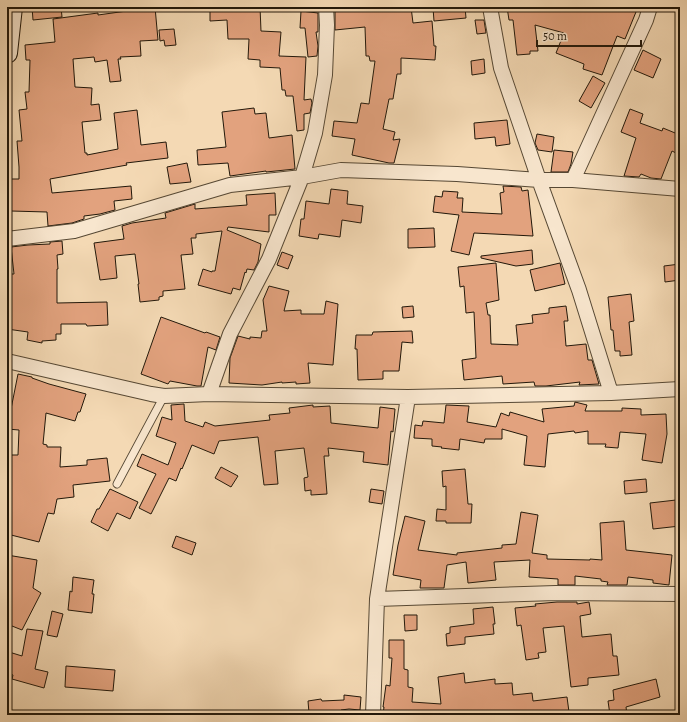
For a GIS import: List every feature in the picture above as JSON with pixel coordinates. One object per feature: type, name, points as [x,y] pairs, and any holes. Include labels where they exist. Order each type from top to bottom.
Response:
[{"type":"main road","points":[[7,53],[12,7]]},
{"type":"street","points":[[209,394],[230,334],[269,259],[302,176],[315,133],[325,75],[327,24],[326,7]]},
{"type":"street","points":[[490,7],[501,68],[539,180],[579,290],[611,393]]},
{"type":"street","points":[[573,180],[646,20],[650,7]]},
{"type":"street","points":[[7,239],[74,231],[230,185],[341,170],[457,174],[539,180],[573,180],[680,189]]},
{"type":"street","points":[[7,361],[164,396],[209,394],[408,397],[611,393],[680,390]]},
{"type":"street","points":[[373,715],[377,599],[408,397]]},
{"type":"street","points":[[377,599],[556,593],[680,594]]},
{"type":"lane","points":[[117,484],[164,396]]},
{"type":"building","points":[[32,7],[61,7],[62,17],[33,20]]},
{"type":"building","points":[[134,7],[155,7],[158,40],[140,41],[141,56],[120,57],[121,59],[118,59],[121,81],[110,82],[107,60],[95,62],[94,57],[73,59],[75,87],[92,88],[91,105],[99,104],[101,120],[82,122],[85,153],[87,153],[87,155],[118,149],[114,113],[137,110],[141,145],[166,142],[168,158],[126,163],[127,165],[50,179],[52,193],[131,186],[132,199],[114,201],[115,210],[84,216],[84,219],[72,223],[48,226],[47,212],[11,211],[11,179],[19,179],[17,141],[22,141],[19,110],[27,109],[25,92],[29,92],[30,60],[26,60],[25,45],[55,42],[53,19],[134,10]]},
{"type":"building","points":[[210,7],[260,7],[261,31],[281,32],[279,56],[306,57],[304,100],[311,99],[312,103],[310,113],[304,114],[304,130],[297,131],[293,96],[286,96],[285,90],[282,90],[280,68],[260,67],[260,60],[248,59],[249,39],[228,39],[227,20],[210,21]]},
{"type":"building","points":[[335,7],[411,7],[413,23],[432,21],[434,46],[436,46],[435,60],[401,58],[401,74],[397,74],[393,99],[389,99],[383,129],[395,132],[393,140],[400,139],[394,163],[352,155],[355,139],[332,136],[334,121],[357,123],[361,103],[369,104],[375,61],[370,61],[369,56],[366,56],[365,27],[335,30]]},
{"type":"building","points":[[465,7],[466,18],[434,21],[433,8]]},
{"type":"building","points":[[507,7],[638,7],[625,39],[617,36],[602,75],[583,69],[584,64],[556,53],[564,33],[535,25],[538,51],[530,51],[530,54],[517,55],[513,20],[509,20]]},
{"type":"building","points":[[301,11],[318,13],[318,32],[316,32],[318,46],[317,56],[308,57],[305,28],[300,28]]},
{"type":"building","points":[[475,20],[484,20],[486,33],[477,34]]},
{"type":"building","points":[[174,29],[176,45],[165,46],[164,40],[160,41],[159,30]]},
{"type":"building","points":[[643,50],[661,59],[653,78],[634,70]]},
{"type":"building","points":[[484,59],[485,73],[472,75],[471,61]]},
{"type":"building","points":[[593,76],[605,83],[591,108],[579,101]]},
{"type":"building","points":[[254,108],[255,114],[266,113],[269,138],[292,135],[295,169],[230,176],[228,163],[198,165],[197,150],[226,147],[222,112]]},
{"type":"building","points":[[630,109],[643,114],[640,123],[662,131],[663,128],[680,135],[680,155],[672,151],[661,179],[651,178],[641,174],[639,177],[624,176],[636,138],[621,132]]},
{"type":"building","points":[[507,120],[510,144],[496,146],[495,137],[475,139],[474,123]]},
{"type":"building","points":[[537,134],[554,137],[552,152],[538,150],[535,143]]},
{"type":"building","points":[[554,150],[573,152],[568,172],[551,172]]},
{"type":"building","points":[[187,163],[191,182],[170,184],[167,167]]},
{"type":"building","points":[[503,186],[521,187],[522,191],[528,190],[533,236],[474,233],[469,255],[451,251],[459,215],[433,212],[435,196],[442,197],[443,191],[458,192],[457,198],[463,198],[462,212],[502,214],[500,193],[504,192]]},
{"type":"building","points":[[331,189],[348,191],[347,204],[363,206],[361,223],[342,220],[340,237],[319,234],[318,239],[299,236],[301,219],[304,219],[306,201],[329,204]]},
{"type":"building","points":[[275,193],[276,215],[269,215],[269,232],[228,227],[227,230],[261,244],[258,262],[254,270],[247,269],[246,273],[245,272],[240,290],[233,288],[231,294],[198,285],[203,269],[212,272],[215,271],[222,231],[196,234],[196,238],[191,238],[193,254],[181,255],[185,289],[163,291],[163,296],[159,297],[159,300],[140,302],[135,254],[115,256],[117,278],[100,280],[94,243],[124,239],[122,226],[166,218],[165,213],[195,204],[195,209],[247,205],[246,195]]},
{"type":"building","points":[[434,228],[435,247],[408,248],[408,229]]},
{"type":"building","points":[[62,241],[63,254],[57,255],[57,303],[107,302],[108,325],[87,326],[86,324],[61,324],[61,334],[56,334],[56,340],[42,341],[42,343],[27,340],[28,332],[7,329],[7,274],[14,274],[11,247],[50,244],[50,242]]},
{"type":"building","points":[[532,250],[533,264],[516,266],[481,258],[481,256]]},
{"type":"building","points":[[282,252],[293,256],[288,269],[277,265]]},
{"type":"building","points":[[496,263],[499,300],[486,303],[488,315],[490,315],[491,344],[518,345],[516,325],[533,323],[532,315],[549,313],[549,308],[566,306],[568,321],[564,321],[566,346],[586,344],[588,360],[592,360],[599,384],[579,385],[580,382],[535,386],[534,382],[503,384],[502,376],[464,380],[462,360],[476,358],[474,312],[466,313],[464,286],[460,287],[458,267]]},
{"type":"building","points":[[560,263],[565,284],[535,291],[530,270]]},
{"type":"building","points":[[680,264],[680,280],[665,282],[664,266]]},
{"type":"building","points":[[269,286],[289,291],[284,311],[301,310],[301,314],[324,314],[326,301],[338,304],[333,365],[308,363],[310,383],[296,384],[296,382],[282,382],[262,385],[229,383],[230,358],[238,336],[250,339],[250,337],[261,338],[262,331],[267,331],[263,300]]},
{"type":"building","points":[[631,294],[634,321],[629,322],[632,355],[620,356],[620,351],[615,351],[613,330],[611,330],[608,297]]},
{"type":"building","points":[[413,306],[414,317],[403,318],[402,307]]},
{"type":"building","points":[[161,317],[220,337],[216,350],[208,347],[201,386],[170,381],[168,384],[141,374]]},
{"type":"building","points":[[412,331],[413,343],[402,342],[399,371],[383,371],[383,379],[358,380],[357,349],[355,349],[356,335],[372,335],[373,332]]},
{"type":"building","points":[[18,374],[86,394],[80,412],[78,412],[75,421],[46,413],[43,444],[47,445],[47,447],[61,447],[60,467],[87,465],[87,460],[107,458],[110,481],[73,485],[74,497],[57,499],[54,514],[48,513],[39,542],[7,534],[7,455],[18,455],[19,430],[7,429],[7,409],[11,409]]},
{"type":"building","points":[[575,402],[587,405],[585,411],[622,411],[622,408],[641,409],[641,415],[666,414],[667,434],[662,463],[642,460],[646,434],[620,432],[618,448],[605,447],[606,444],[588,444],[588,431],[548,434],[545,467],[524,465],[527,436],[502,429],[502,439],[485,439],[484,443],[460,439],[459,450],[432,446],[432,439],[414,438],[415,425],[422,426],[423,421],[444,423],[446,405],[469,406],[467,422],[496,427],[501,413],[509,416],[510,412],[544,422],[542,409],[574,406]]},
{"type":"building","points":[[184,404],[185,421],[203,427],[205,422],[215,426],[270,420],[269,415],[290,413],[289,408],[313,405],[313,407],[330,406],[331,423],[378,428],[380,407],[395,409],[393,432],[391,431],[388,465],[363,462],[364,452],[328,448],[329,456],[324,456],[327,494],[311,495],[311,490],[305,491],[304,478],[308,477],[304,448],[275,451],[278,484],[264,485],[258,437],[219,441],[214,454],[192,445],[176,481],[169,478],[151,514],[139,508],[156,474],[137,466],[142,454],[168,465],[176,443],[156,436],[162,417],[172,420],[171,405]]},
{"type":"building","points":[[221,467],[238,476],[231,487],[215,478]]},
{"type":"building","points":[[465,469],[468,504],[472,504],[471,523],[446,523],[446,521],[436,521],[437,509],[446,510],[446,486],[443,487],[442,471]]},
{"type":"building","points":[[646,479],[647,492],[625,494],[624,481]]},
{"type":"building","points":[[110,489],[138,502],[130,519],[117,513],[108,531],[91,522],[97,509],[99,509]]},
{"type":"building","points":[[371,489],[384,491],[382,504],[369,502]]},
{"type":"building","points":[[676,500],[678,512],[680,512],[680,526],[653,529],[650,503]]},
{"type":"building","points":[[521,512],[538,515],[532,553],[547,555],[547,559],[602,560],[600,523],[624,521],[626,550],[672,555],[669,585],[653,583],[653,580],[628,577],[627,585],[607,585],[608,582],[601,581],[601,579],[575,576],[575,585],[558,585],[558,579],[529,577],[530,560],[494,562],[496,580],[468,583],[466,562],[447,565],[444,588],[420,588],[421,580],[393,575],[405,516],[425,521],[418,550],[457,555],[457,553],[502,548],[502,545],[516,544]]},
{"type":"building","points":[[176,536],[196,543],[192,555],[172,547]]},
{"type":"building","points":[[7,555],[37,560],[33,588],[41,593],[22,630],[7,624]]},
{"type":"building","points":[[73,577],[94,580],[92,613],[68,610],[70,591],[72,592]]},
{"type":"building","points":[[557,602],[577,602],[577,604],[589,602],[591,614],[580,616],[582,637],[611,634],[613,656],[617,656],[619,675],[588,678],[588,685],[571,687],[564,626],[543,628],[546,652],[538,653],[539,658],[526,660],[521,625],[517,626],[515,608]]},
{"type":"building","points":[[493,607],[495,624],[493,624],[494,634],[465,637],[465,644],[447,646],[446,634],[450,633],[450,627],[474,624],[473,609]]},
{"type":"building","points":[[52,611],[63,614],[57,637],[47,635]]},
{"type":"building","points":[[404,615],[417,615],[417,630],[405,631]]},
{"type":"building","points":[[27,629],[43,631],[35,669],[48,672],[44,688],[12,679],[13,675],[7,673],[7,658],[9,652],[22,656]]},
{"type":"building","points":[[389,640],[404,640],[404,669],[408,670],[408,687],[413,688],[412,702],[441,704],[438,677],[464,673],[465,683],[495,679],[495,684],[512,683],[513,695],[532,693],[533,701],[567,697],[569,712],[545,715],[383,715],[386,685],[390,686],[392,658],[389,658]]},
{"type":"building","points":[[66,666],[115,670],[113,691],[65,687]]},
{"type":"building","points":[[656,679],[660,697],[626,707],[627,715],[610,715],[608,701],[614,700],[613,690]]},
{"type":"building","points":[[344,695],[361,697],[360,710],[341,710],[341,715],[325,715],[325,711],[309,713],[308,701],[321,699],[322,701],[344,700]]}]
